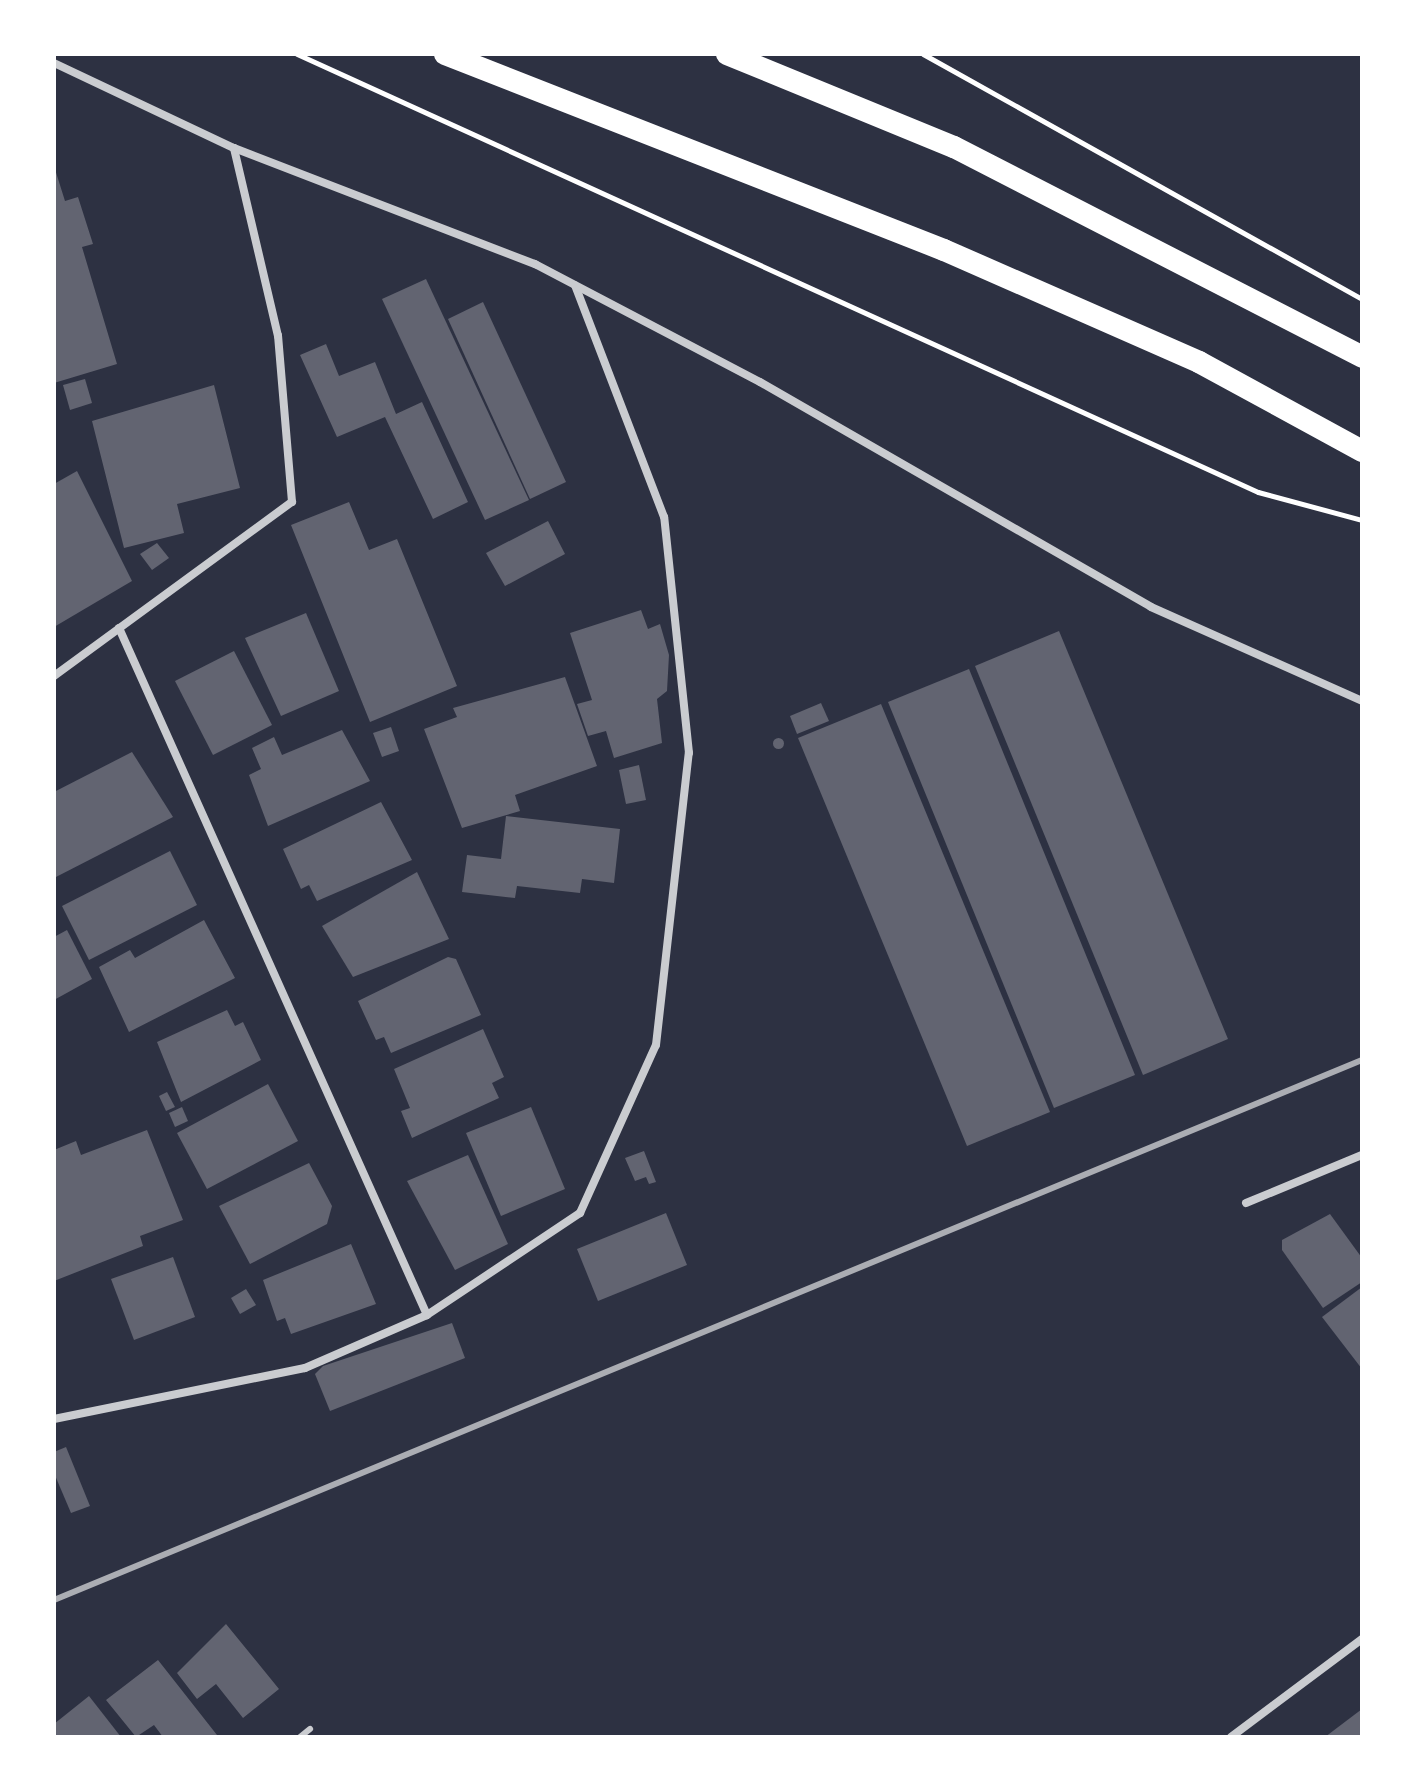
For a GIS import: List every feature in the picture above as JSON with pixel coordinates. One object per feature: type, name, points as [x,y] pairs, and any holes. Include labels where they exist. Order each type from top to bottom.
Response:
[{"type":"highway","points":[[445,54],[944,250],[1199,362],[1362,451]]},
{"type":"highway","points":[[727,54],[954,147],[1362,357]]},
{"type":"street","points":[[54,63],[234,148],[575,285],[1151,607],[1362,701]]},
{"type":"street","points":[[54,676],[292,502],[278,336],[234,148]]},
{"type":"street","points":[[54,1419],[305,1368],[427,1315],[580,1213],[656,1045],[689,753],[664,517],[575,285]]},
{"type":"street","points":[[119,628],[427,1315]]},
{"type":"street","points":[[1246,1203],[1362,1155]]},
{"type":"street","points":[[1231,1737],[1362,1639]]},
{"type":"lane","points":[[300,1737],[310,1729]]},
{"type":"path","points":[[297,54],[1258,492],[1362,520]]},
{"type":"path","points":[[923,54],[1362,299]]},
{"type":"building","points":[[54,166],[65,201],[78,197],[93,244],[82,247],[117,364],[54,383]]},
{"type":"building","points":[[426,279],[529,500],[485,520],[382,299]]},
{"type":"building","points":[[483,302],[566,482],[530,499],[448,319]]},
{"type":"building","points":[[326,344],[339,376],[375,362],[396,414],[422,402],[468,502],[433,519],[385,417],[337,437],[300,355]]},
{"type":"building","points":[[85,379],[92,403],[70,410],[63,385]]},
{"type":"building","points":[[214,385],[240,488],[177,504],[184,533],[124,548],[92,421]]},
{"type":"building","points":[[77,471],[132,581],[54,627],[54,484]]},
{"type":"building","points":[[349,502],[369,550],[397,539],[457,686],[370,722],[291,525]]},
{"type":"building","points":[[548,521],[565,554],[505,586],[486,553]]},
{"type":"building","points":[[157,543],[169,558],[152,570],[140,554]]},
{"type":"building","points":[[641,610],[648,629],[660,624],[669,655],[667,691],[657,699],[662,743],[614,758],[606,731],[588,736],[577,704],[592,700],[570,633]]},
{"type":"building","points":[[306,613],[339,691],[281,716],[245,638]]},
{"type":"building","points":[[1059,631],[1228,1039],[1143,1075],[975,666]]},
{"type":"building","points":[[234,651],[272,725],[213,755],[175,681]]},
{"type":"building","points":[[969,669],[1135,1075],[1054,1108],[888,702]]},
{"type":"building","points":[[565,677],[597,766],[515,795],[520,811],[462,828],[424,729],[457,717],[453,708]]},
{"type":"building","points":[[821,703],[829,721],[797,734],[790,716]]},
{"type":"building","points":[[881,704],[1050,1112],[967,1146],[798,738]]},
{"type":"building","points":[[391,727],[399,751],[382,757],[373,733]]},
{"type":"building","points":[[342,730],[370,781],[268,826],[249,775],[261,769],[252,748],[274,737],[282,755]]},
{"type":"building","points":[[778,737],[784,743],[778,749],[772,743]]},
{"type":"building","points":[[132,752],[173,817],[54,878],[54,792]]},
{"type":"building","points":[[639,765],[646,800],[626,804],[619,770]]},
{"type":"building","points":[[381,802],[412,860],[317,901],[309,885],[301,889],[283,849]]},
{"type":"building","points":[[506,816],[620,829],[614,883],[582,879],[580,893],[517,886],[515,898],[462,892],[467,855],[501,859]]},
{"type":"building","points":[[170,851],[197,905],[89,960],[62,906]]},
{"type":"building","points":[[417,872],[449,939],[353,977],[322,926]]},
{"type":"building","points":[[204,920],[235,978],[129,1032],[99,967],[130,950],[135,958]]},
{"type":"building","points":[[67,930],[92,979],[54,1000],[54,937]]},
{"type":"building","points":[[448,957],[456,959],[481,1015],[391,1053],[384,1037],[376,1040],[358,1001]]},
{"type":"building","points":[[227,1010],[235,1026],[243,1022],[261,1060],[181,1102],[157,1042]]},
{"type":"building","points":[[483,1029],[504,1077],[492,1083],[499,1098],[412,1138],[401,1111],[410,1108],[394,1069]]},
{"type":"building","points":[[268,1084],[298,1141],[207,1189],[177,1133]]},
{"type":"building","points":[[167,1092],[175,1107],[166,1111],[159,1096]]},
{"type":"building","points":[[182,1107],[188,1121],[175,1127],[169,1113]]},
{"type":"building","points":[[531,1107],[565,1189],[501,1216],[466,1133]]},
{"type":"building","points":[[147,1130],[183,1220],[140,1236],[143,1246],[54,1281],[54,1150],[76,1141],[81,1155]]},
{"type":"building","points":[[644,1151],[656,1182],[649,1184],[646,1177],[635,1181],[625,1158]]},
{"type":"building","points":[[468,1155],[508,1244],[455,1270],[407,1181]]},
{"type":"building","points":[[309,1163],[332,1206],[327,1224],[250,1264],[219,1206]]},
{"type":"building","points":[[666,1213],[687,1265],[598,1301],[577,1249]]},
{"type":"building","points":[[1330,1214],[1362,1258],[1362,1282],[1323,1308],[1282,1250],[1282,1240]]},
{"type":"building","points":[[351,1244],[376,1304],[291,1334],[285,1318],[277,1321],[263,1280]]},
{"type":"building","points":[[173,1257],[195,1317],[134,1340],[111,1279]]},
{"type":"building","points":[[1362,1287],[1362,1369],[1322,1317]]},
{"type":"building","points":[[246,1289],[256,1305],[240,1314],[231,1298]]},
{"type":"building","points":[[452,1323],[465,1358],[330,1411],[315,1374],[323,1366]]},
{"type":"building","points":[[66,1447],[90,1506],[71,1513],[54,1473],[54,1452]]},
{"type":"building","points":[[226,1624],[279,1689],[243,1718],[216,1684],[197,1699],[177,1673]]},
{"type":"building","points":[[158,1660],[217,1735],[163,1737],[154,1725],[136,1737],[106,1700]]},
{"type":"building","points":[[89,1696],[121,1737],[54,1737],[54,1724]]},
{"type":"building","points":[[1362,1709],[1362,1737],[1325,1737]]},
{"type":"railway","points":[[54,1600],[1362,1060]]}]
